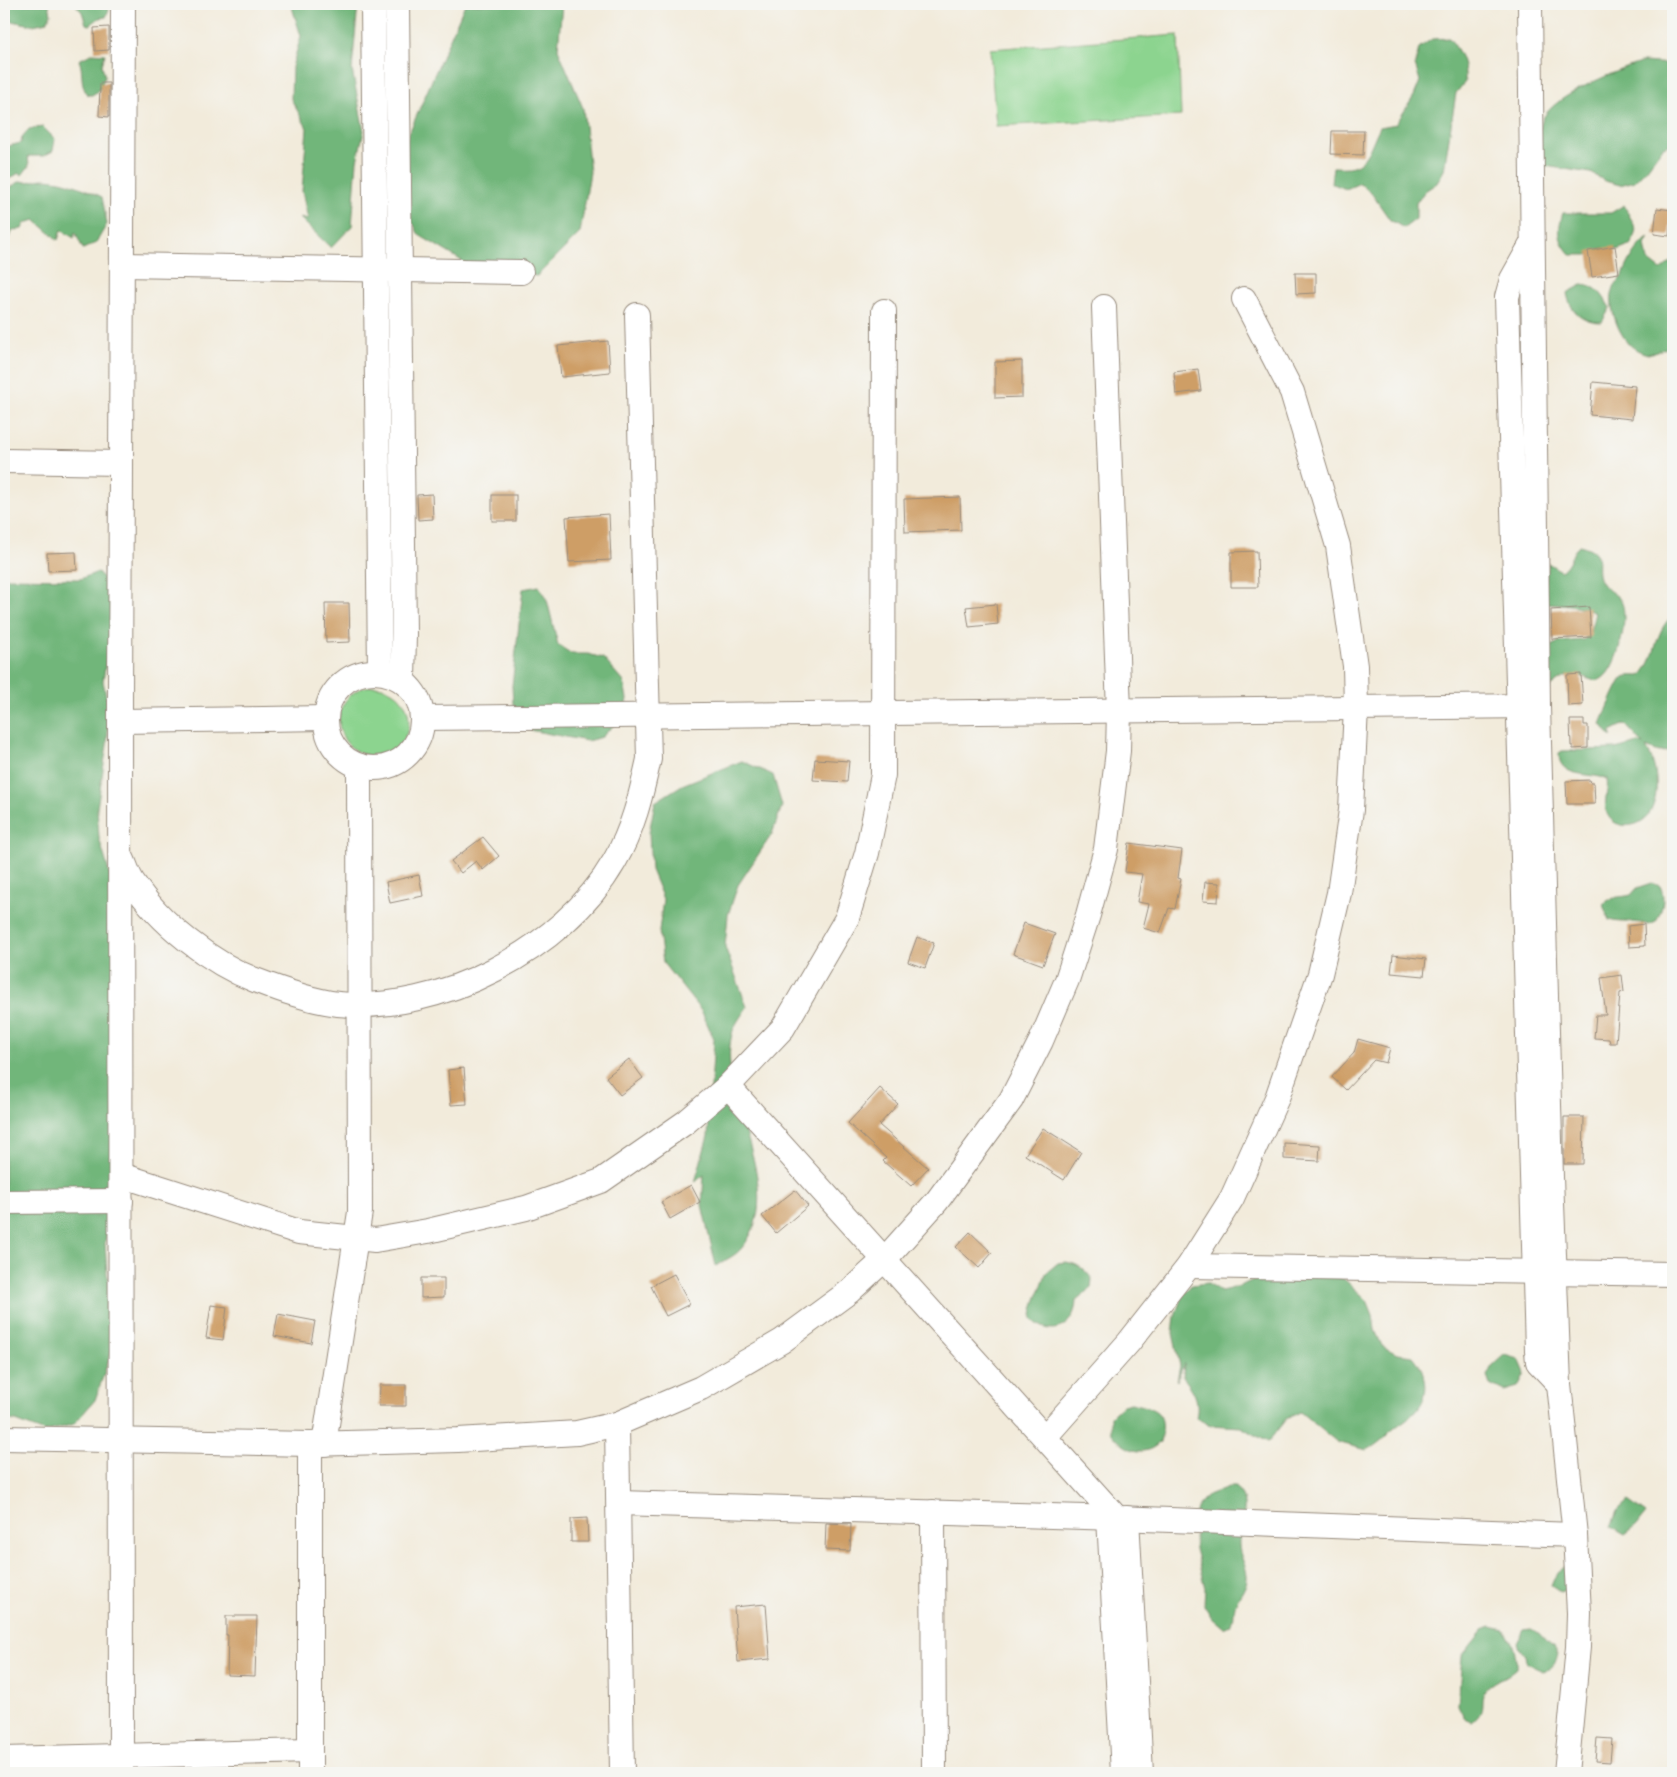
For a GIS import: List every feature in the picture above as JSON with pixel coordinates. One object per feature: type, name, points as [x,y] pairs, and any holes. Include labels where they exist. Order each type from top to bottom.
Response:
[{"type":"street","points":[[121,1764],[120,721],[123,4]]},
{"type":"street","points":[[373,4],[380,672]]},
{"type":"street","points":[[397,4],[403,680]]},
{"type":"street","points":[[1530,4],[1532,244],[1512,280],[1508,297],[1528,706],[1546,1274],[1538,1362],[1559,1384],[1575,1535],[1579,1613],[1578,1647],[1566,1773]]},
{"type":"street","points":[[123,265],[521,272]]},
{"type":"street","points":[[1045,1437],[1129,1342],[1189,1266],[1236,1189],[1277,1098],[1320,974],[1339,894],[1352,810],[1356,708],[1355,666],[1338,546],[1292,392],[1244,299]]},
{"type":"street","points":[[4,1438],[121,1442],[317,1444],[458,1440],[577,1433],[617,1424],[701,1388],[782,1341],[850,1291],[885,1259],[937,1201],[1011,1100],[1045,1032],[1067,980],[1106,849],[1118,751],[1119,711],[1104,307]]},
{"type":"street","points":[[121,1175],[299,1232],[375,1240],[446,1227],[526,1208],[602,1181],[686,1122],[728,1086],[783,1028],[847,918],[867,853],[883,775],[884,311]]},
{"type":"street","points":[[120,854],[133,882],[160,914],[195,946],[215,961],[239,974],[299,995],[337,1004],[386,1003],[445,990],[470,982],[524,955],[559,926],[588,896],[614,864],[630,832],[640,801],[648,759],[637,315]]},
{"type":"street","points":[[4,461],[121,463]]},
{"type":"street","points":[[380,672],[403,680],[413,691],[420,704],[423,718],[421,733],[414,747],[404,759],[390,766],[374,769],[359,766],[346,759],[334,748],[328,734],[326,718],[329,703],[337,689],[349,679],[364,673],[380,672]]},
{"type":"street","points":[[423,718],[1528,706]]},
{"type":"street","points":[[120,721],[326,718]]},
{"type":"street","points":[[4,1759],[121,1764],[310,1762],[317,1444],[357,1238],[360,1212],[359,766]]},
{"type":"street","points":[[728,1086],[1118,1518],[1141,1773]]},
{"type":"street","points":[[4,1202],[121,1201]]},
{"type":"street","points":[[1189,1266],[1546,1274],[1673,1274]]},
{"type":"street","points":[[617,1424],[622,1773]]},
{"type":"street","points":[[619,1503],[1118,1518],[1575,1535]]},
{"type":"street","points":[[933,1512],[934,1773]]},
{"type":"street","points":[[1118,1518],[1123,1773]]},
{"type":"green space","points":[[9,4],[49,4],[51,14],[47,22],[33,25],[11,21]]},
{"type":"green space","points":[[75,4],[107,4],[109,10],[106,17],[99,18],[90,25],[86,24],[82,12]]},
{"type":"green space","points":[[291,4],[358,4],[352,70],[364,131],[357,161],[352,226],[331,248],[300,218],[308,220],[302,191],[307,128],[291,99],[292,67],[301,36]]},
{"type":"green space","points":[[465,4],[562,4],[558,49],[583,108],[590,172],[580,233],[537,276],[472,267],[419,235],[390,177]]},
{"type":"green space","points":[[1178,35],[1181,116],[996,126],[990,49]]},
{"type":"green space","points":[[1449,38],[1462,58],[1465,69],[1465,82],[1456,93],[1444,170],[1437,183],[1425,191],[1416,203],[1416,219],[1404,228],[1390,220],[1372,194],[1360,183],[1346,189],[1331,183],[1333,167],[1353,166],[1363,160],[1370,150],[1380,127],[1396,124],[1414,96],[1420,81],[1415,65],[1419,48],[1432,39]]},
{"type":"green space","points":[[93,53],[105,54],[102,65],[105,77],[98,91],[88,95],[85,91],[79,60]]},
{"type":"green space","points":[[1643,62],[1673,64],[1673,144],[1663,147],[1635,181],[1620,185],[1605,181],[1591,173],[1545,166],[1539,154],[1538,145],[1541,124],[1548,112],[1558,102],[1586,85]]},
{"type":"green space","points":[[43,127],[55,139],[53,151],[43,156],[28,156],[29,166],[22,175],[19,173],[4,182],[4,147],[21,143],[22,137],[29,129]]},
{"type":"green space","points":[[45,179],[74,185],[102,197],[107,224],[96,243],[83,249],[75,232],[74,238],[61,230],[58,240],[35,220],[25,223],[22,229],[13,230],[4,247],[4,187],[9,188],[21,181]]},
{"type":"green space","points":[[1624,205],[1636,229],[1632,244],[1617,250],[1602,248],[1587,255],[1571,255],[1563,245],[1559,231],[1563,213],[1611,213]]},
{"type":"green space","points":[[1649,237],[1645,245],[1648,260],[1661,270],[1673,260],[1673,346],[1648,354],[1634,348],[1623,337],[1615,320],[1612,295],[1616,284],[1636,250]]},
{"type":"green space","points":[[1582,285],[1588,285],[1596,289],[1610,308],[1602,322],[1583,318],[1571,306],[1567,293]]},
{"type":"green space","points":[[1579,545],[1589,548],[1597,556],[1599,579],[1622,603],[1624,611],[1623,633],[1616,657],[1605,676],[1599,680],[1593,680],[1577,675],[1568,676],[1559,680],[1544,692],[1544,649],[1559,642],[1583,640],[1589,636],[1595,613],[1576,606],[1542,603],[1548,563],[1561,571],[1567,565]]},
{"type":"green space","points":[[98,572],[111,589],[112,620],[103,681],[109,711],[107,745],[97,808],[99,838],[117,899],[121,1153],[105,1243],[107,1274],[118,1308],[116,1339],[95,1400],[74,1424],[45,1432],[16,1421],[4,1419],[4,578],[80,579]]},
{"type":"green space","points":[[539,586],[547,600],[558,645],[572,654],[588,654],[603,658],[624,682],[627,699],[624,715],[602,737],[587,741],[524,729],[527,729],[513,703],[512,686],[523,589]]},
{"type":"green space","points":[[1673,615],[1673,751],[1659,752],[1646,747],[1655,771],[1656,789],[1653,806],[1649,814],[1639,823],[1625,826],[1613,821],[1606,810],[1607,779],[1569,771],[1560,761],[1559,753],[1562,751],[1615,749],[1639,743],[1644,745],[1625,724],[1611,731],[1611,737],[1601,724],[1622,679],[1628,676],[1641,676],[1647,668],[1658,637],[1666,622]]},
{"type":"green space","points":[[374,686],[393,692],[403,702],[409,721],[403,740],[393,750],[374,756],[355,750],[345,740],[339,721],[345,702],[355,692]]},
{"type":"green space","points":[[742,761],[773,775],[782,806],[772,834],[738,885],[728,915],[725,947],[747,1007],[732,1034],[730,1060],[733,1087],[756,1172],[759,1199],[755,1225],[741,1249],[716,1266],[702,1205],[704,1175],[695,1182],[708,1136],[714,1039],[702,1012],[663,963],[659,931],[663,899],[651,870],[649,833],[655,802],[682,785]]},
{"type":"green space","points":[[1652,883],[1660,886],[1663,895],[1660,913],[1656,922],[1649,925],[1609,920],[1603,905],[1606,902],[1613,898],[1631,895],[1637,888]]},
{"type":"green space","points":[[1058,1263],[1074,1264],[1087,1272],[1092,1279],[1091,1287],[1076,1301],[1075,1310],[1066,1323],[1054,1329],[1046,1328],[1032,1319],[1032,1313],[1046,1273]]},
{"type":"green space","points":[[1281,1264],[1344,1279],[1367,1300],[1373,1315],[1375,1330],[1382,1346],[1397,1354],[1413,1356],[1422,1369],[1426,1391],[1420,1405],[1412,1415],[1367,1450],[1337,1442],[1300,1412],[1286,1419],[1268,1442],[1241,1427],[1210,1425],[1196,1418],[1197,1401],[1193,1391],[1183,1377],[1184,1363],[1177,1381],[1180,1366],[1173,1333],[1175,1316],[1181,1299],[1191,1285],[1208,1283],[1221,1291],[1237,1287]]},
{"type":"green space","points":[[1504,1355],[1519,1359],[1525,1373],[1518,1387],[1504,1391],[1490,1384],[1487,1376],[1492,1366]]},
{"type":"green space","points":[[1131,1403],[1154,1410],[1161,1418],[1162,1432],[1160,1442],[1147,1450],[1141,1451],[1128,1448],[1121,1444],[1111,1432],[1111,1416],[1123,1405]]},
{"type":"green space","points":[[1228,1487],[1236,1487],[1243,1501],[1244,1515],[1239,1545],[1247,1579],[1236,1603],[1231,1625],[1224,1628],[1212,1618],[1204,1605],[1205,1588],[1195,1549],[1195,1516],[1197,1508],[1208,1495]]},
{"type":"green space","points":[[1628,1501],[1646,1514],[1637,1526],[1625,1535],[1611,1527],[1617,1511]]},
{"type":"green space","points":[[1569,1563],[1567,1589],[1560,1592],[1551,1586],[1557,1572]]},
{"type":"green space","points":[[1491,1627],[1505,1630],[1516,1658],[1516,1668],[1486,1688],[1480,1714],[1472,1722],[1465,1719],[1458,1705],[1462,1656],[1483,1630]]},
{"type":"green space","points":[[1532,1629],[1554,1647],[1558,1655],[1556,1661],[1548,1669],[1542,1671],[1527,1662],[1526,1655],[1519,1650],[1517,1643],[1524,1630]]},
{"type":"building","points":[[109,27],[109,50],[95,51],[94,28]]},
{"type":"building","points":[[100,83],[109,83],[109,117],[99,116]]},
{"type":"building","points":[[1332,131],[1364,131],[1363,155],[1331,154]]},
{"type":"building","points":[[1657,208],[1672,210],[1669,236],[1654,234]]},
{"type":"building","points":[[1615,246],[1619,273],[1592,277],[1588,251]]},
{"type":"building","points":[[1295,273],[1316,273],[1316,293],[1296,294]]},
{"type":"building","points":[[608,341],[610,372],[561,377],[558,346]]},
{"type":"building","points":[[1022,361],[1022,397],[995,398],[995,362]]},
{"type":"building","points":[[1198,369],[1201,391],[1176,394],[1174,372]]},
{"type":"building","points":[[1593,382],[1635,386],[1632,419],[1590,415]]},
{"type":"building","points":[[432,494],[433,519],[418,520],[417,495]]},
{"type":"building","points":[[492,495],[516,495],[516,521],[492,521]]},
{"type":"building","points":[[960,497],[961,530],[905,532],[904,499]]},
{"type":"building","points":[[609,514],[611,560],[569,562],[566,517]]},
{"type":"building","points":[[1257,551],[1258,587],[1231,587],[1231,552]]},
{"type":"building","points":[[76,552],[77,570],[48,571],[47,553]]},
{"type":"building","points":[[325,603],[349,603],[350,642],[326,643]]},
{"type":"building","points":[[996,604],[998,624],[969,627],[966,607]]},
{"type":"building","points":[[1589,607],[1591,637],[1552,639],[1551,610]]},
{"type":"building","points":[[1581,674],[1583,705],[1568,706],[1567,675]]},
{"type":"building","points":[[1570,720],[1584,720],[1584,725],[1588,725],[1588,748],[1573,749],[1573,746],[1571,746]]},
{"type":"building","points":[[815,759],[849,761],[847,782],[813,780]]},
{"type":"building","points":[[1590,780],[1591,783],[1594,783],[1595,804],[1567,804],[1566,781]]},
{"type":"building","points":[[483,837],[499,856],[483,870],[476,861],[461,873],[451,861]]},
{"type":"building","points":[[1129,843],[1182,850],[1178,878],[1181,879],[1175,909],[1169,908],[1160,933],[1143,928],[1149,904],[1137,902],[1142,874],[1125,872]]},
{"type":"building","points":[[419,875],[423,896],[390,903],[386,882]]},
{"type":"building","points":[[1205,882],[1219,883],[1218,902],[1203,901]]},
{"type":"building","points":[[1024,923],[1055,934],[1043,965],[1013,954]]},
{"type":"building","points":[[1644,924],[1645,946],[1629,947],[1628,926]]},
{"type":"building","points":[[917,937],[934,943],[925,968],[908,962]]},
{"type":"building","points":[[1393,955],[1426,959],[1424,976],[1391,973]]},
{"type":"building","points":[[1622,975],[1624,992],[1620,993],[1616,1043],[1610,1043],[1609,1039],[1594,1038],[1596,1015],[1606,1015],[1601,978]]},
{"type":"building","points":[[1358,1039],[1390,1048],[1386,1063],[1374,1060],[1346,1090],[1332,1077],[1354,1053]]},
{"type":"building","points":[[629,1059],[643,1078],[620,1095],[606,1077]]},
{"type":"building","points":[[464,1068],[467,1104],[451,1105],[448,1070]]},
{"type":"building","points":[[880,1088],[898,1104],[879,1125],[928,1168],[911,1186],[883,1161],[886,1158],[848,1123]]},
{"type":"building","points":[[1564,1117],[1584,1117],[1583,1164],[1564,1164]]},
{"type":"building","points":[[1043,1128],[1081,1152],[1064,1180],[1025,1155]]},
{"type":"building","points":[[1284,1143],[1320,1145],[1319,1161],[1284,1159]]},
{"type":"building","points":[[691,1185],[700,1202],[670,1219],[661,1202]]},
{"type":"building","points":[[795,1190],[808,1206],[776,1233],[762,1216]]},
{"type":"building","points":[[970,1232],[992,1253],[979,1268],[956,1247]]},
{"type":"building","points":[[674,1274],[690,1304],[666,1316],[651,1286]]},
{"type":"building","points":[[421,1278],[444,1278],[444,1297],[421,1298]]},
{"type":"building","points":[[211,1305],[227,1307],[223,1340],[206,1338]]},
{"type":"building","points":[[278,1314],[315,1321],[311,1343],[274,1336]]},
{"type":"building","points":[[380,1385],[406,1385],[406,1406],[379,1406]]},
{"type":"building","points":[[587,1518],[588,1542],[571,1542],[571,1519]]},
{"type":"building","points":[[826,1523],[851,1524],[850,1551],[825,1550]]},
{"type":"building","points":[[766,1604],[770,1659],[738,1662],[734,1607]]},
{"type":"building","points":[[226,1616],[257,1616],[255,1676],[227,1675],[228,1635],[226,1635]]},
{"type":"building","points":[[1597,1738],[1612,1739],[1610,1762],[1595,1761]]}]
